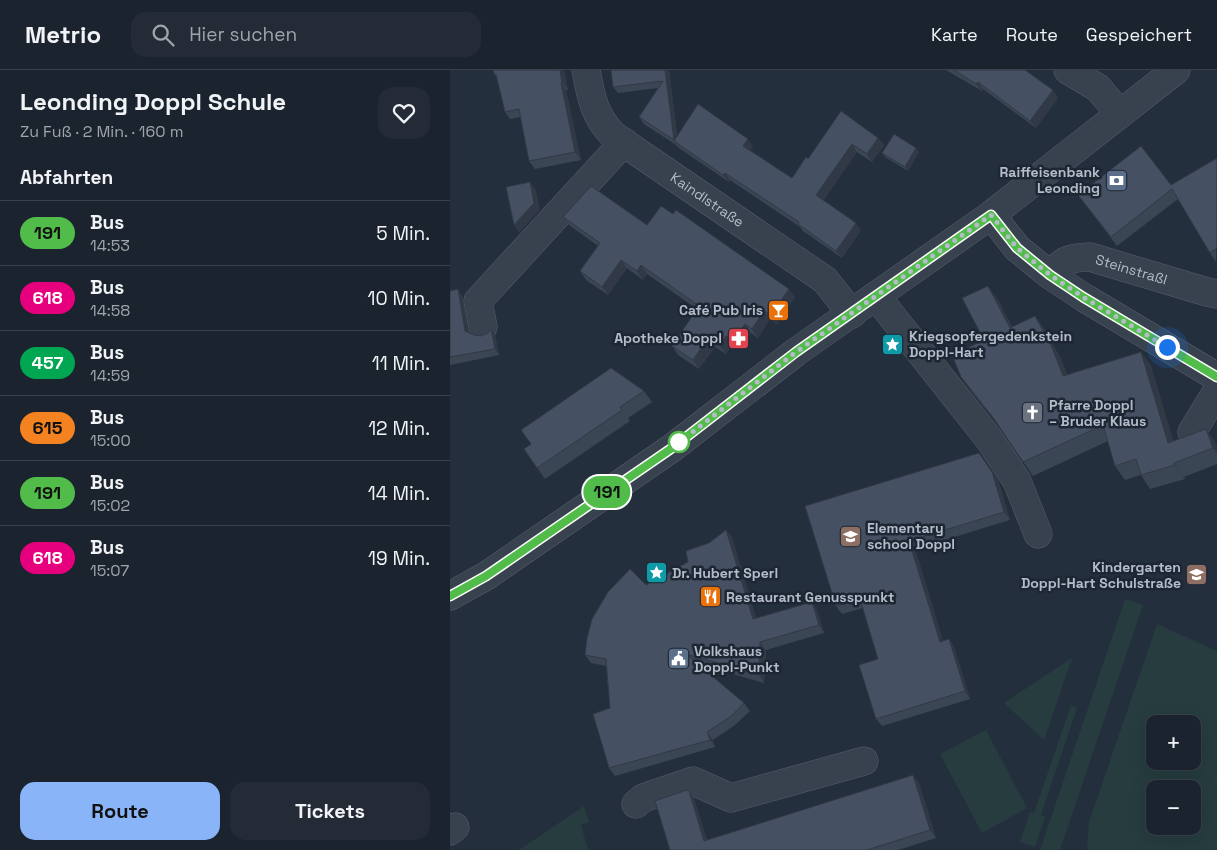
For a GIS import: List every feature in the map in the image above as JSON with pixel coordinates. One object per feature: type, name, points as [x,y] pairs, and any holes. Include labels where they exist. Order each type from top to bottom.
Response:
[{"type":"street","name":"Kaindlstraße","points":[[586,70],[596,113],[605,127],[825,280],[852,314]]},
{"type":"street","points":[[1068,70],[1098,88],[1120,114]]},
{"type":"street","points":[[450,596],[486,576],[672,448],[777,367],[991,215],[1176,70]]},
{"type":"street","points":[[483,327],[478,301],[624,142]]},
{"type":"street","points":[[991,215],[1017,248],[1050,275],[1083,297],[1217,377]]},
{"type":"street","name":"Steinstraßl","points":[[1050,275],[1061,263],[1073,258],[1090,257],[1217,294]]},
{"type":"street","points":[[876,296],[983,432],[1017,481],[1038,534]]},
{"type":"street","points":[[1192,432],[1217,392]]},
{"type":"street","points":[[636,804],[643,798],[693,781],[731,798],[864,761]]},
{"type":"green space","points":[[1125,599],[1143,605],[1060,850],[1040,850]]},
{"type":"green space","points":[[1157,624],[1217,651],[1217,850],[1087,850],[1089,822]]},
{"type":"green space","points":[[1072,658],[1044,740],[1004,703]]},
{"type":"green space","points":[[1071,705],[1077,708],[1041,815],[1045,817],[1035,847],[1020,842],[1030,812],[1034,813]]},
{"type":"green space","points":[[986,730],[1027,808],[982,833],[940,754]]},
{"type":"green space","points":[[584,806],[589,822],[581,825],[588,850],[519,850]]},
{"type":"building","points":[[493,70],[560,70],[575,152],[529,161],[519,109],[505,112],[496,74],[494,74]]},
{"type":"building","points":[[611,70],[665,70],[674,140],[639,117],[663,81],[613,87]]},
{"type":"building","points":[[954,70],[1025,70],[1053,90],[1030,121],[978,82],[976,84]]},
{"type":"building","points":[[698,104],[748,139],[743,146],[792,178],[806,157],[808,159],[841,111],[878,138],[867,154],[852,144],[816,195],[856,223],[836,251],[798,224],[799,222],[725,173],[723,175],[674,141]]},
{"type":"building","points":[[894,134],[916,148],[905,167],[882,153]]},
{"type":"building","points":[[1141,146],[1171,185],[1217,158],[1217,248],[1210,253],[1172,189],[1111,237],[1078,195]]},
{"type":"building","points":[[530,182],[534,203],[514,225],[506,187]]},
{"type":"building","points":[[591,186],[647,225],[661,206],[673,214],[676,210],[789,289],[771,315],[764,311],[752,329],[745,324],[734,340],[726,336],[720,346],[708,338],[693,360],[672,346],[699,306],[641,265],[637,271],[621,260],[602,287],[580,271],[600,243],[563,217]]},
{"type":"building","points":[[988,286],[1010,328],[1035,316],[1051,345],[1063,376],[1141,352],[1168,443],[1206,429],[1213,448],[1174,463],[1175,465],[1141,475],[1136,459],[1115,466],[1103,425],[1023,462],[992,416],[961,377],[952,355],[984,340],[962,298]]},
{"type":"building","points":[[458,289],[465,331],[481,336],[488,333],[491,329],[495,349],[450,357],[450,291]]},
{"type":"building","points":[[611,368],[644,391],[620,407],[622,410],[537,468],[524,449],[531,444],[521,430]]},
{"type":"building","points":[[979,453],[992,472],[1004,512],[909,541],[940,642],[949,639],[965,691],[876,719],[859,665],[878,659],[860,599],[836,606],[805,506]]},
{"type":"building","name":"Volkshaus Doppl-Punkt","points":[[726,530],[753,619],[812,602],[819,625],[760,642],[759,675],[686,654],[744,703],[730,717],[707,732],[710,740],[609,768],[593,714],[610,708],[606,659],[585,655],[592,619],[608,592],[630,569],[646,585],[688,562],[686,551],[709,543]]},
{"type":"building","points":[[913,775],[930,830],[867,850],[670,850],[655,801],[687,790],[689,791],[704,841]]},
{"type":"bus line","name":"191","points":[[450,596],[486,576],[672,448],[796,352],[991,215],[1017,248],[1033,263],[1083,297],[1217,377]]},
{"type":"place","name":"Raiffeisenbank Leonding","points":[[1116,180]]},
{"type":"place","name":"Café Pub Iris","points":[[779,310]]},
{"type":"place","name":"Apotheke Doppl","points":[[738,338]]},
{"type":"place","name":"Kriegsopfergedenkstein Doppl-Hart","points":[[893,344]]},
{"type":"place","name":"Pfarre Doppl – Bruder Klaus","points":[[1033,413]]},
{"type":"place","name":"Elementary school Doppl","points":[[851,536]]},
{"type":"place","name":"Dr. Hubert Sperl","points":[[656,573]]},
{"type":"place","name":"Kindergarten Doppl-Hart Schulstraße","points":[[1197,575]]},
{"type":"place","name":"Restaurant Genusspunkt","points":[[710,597]]},
{"type":"place","name":"Volkshaus Doppl-Punkt","points":[[678,659]]},
{"type":"route","points":[[679,442],[672,448],[796,352],[991,215],[1017,248],[1033,263],[1083,297],[1167,347]]}]
